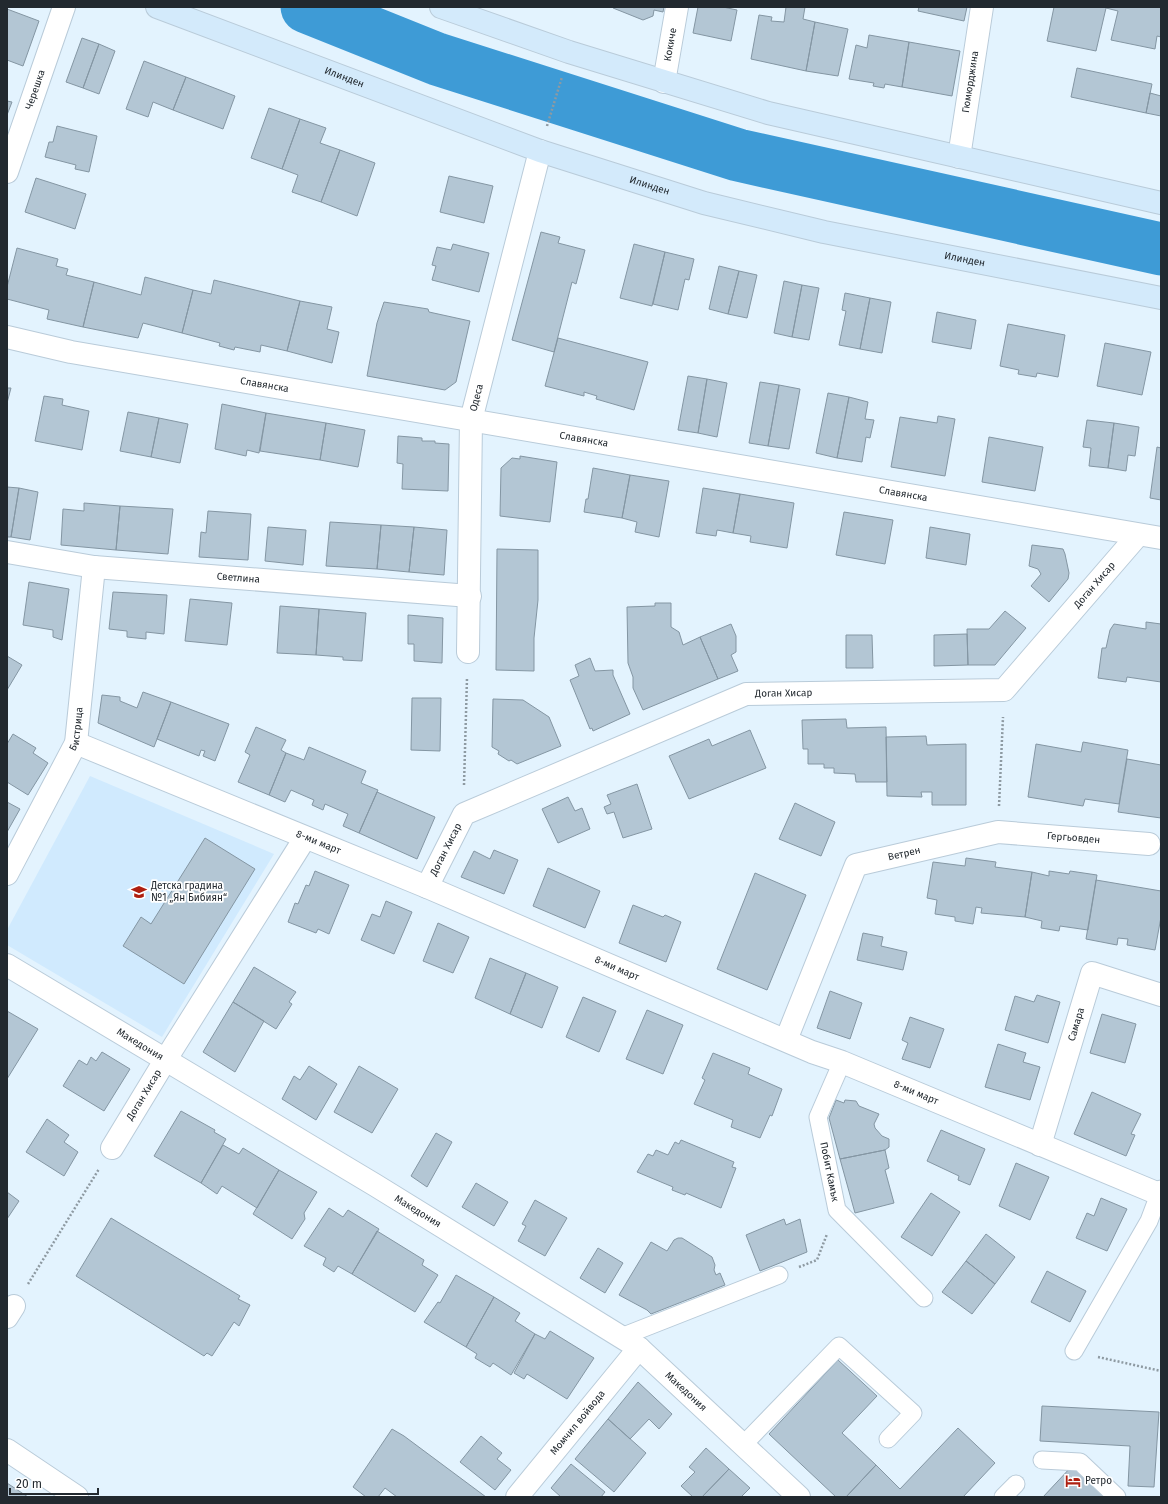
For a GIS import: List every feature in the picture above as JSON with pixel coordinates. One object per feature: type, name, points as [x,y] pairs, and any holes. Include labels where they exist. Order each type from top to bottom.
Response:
[{"type":"main road","name":"Илинден","points":[[158,7],[540,151],[704,203],[824,232],[1161,298]]},
{"type":"main road","points":[[441,7],[569,52],[768,114],[1161,203]]},
{"type":"street","name":"Черешка","points":[[7,172],[64,7]]},
{"type":"street","name":"Кокиче","points":[[664,82],[677,7]]},
{"type":"street","name":"Гюмюрджина","points":[[958,157],[982,7]]},
{"type":"street","name":"Одеса","points":[[468,652],[470,596],[471,420],[540,151]]},
{"type":"street","name":"Славянска","points":[[7,337],[70,352],[1161,538]]},
{"type":"street","name":"Доган Хисар","points":[[427,887],[464,814],[746,694],[1004,690],[1138,534]]},
{"type":"street","name":"Светлина","points":[[7,552],[94,567],[470,596]]},
{"type":"street","name":"Бистрица","points":[[7,874],[76,743],[94,567]]},
{"type":"street","name":"8-ми март","points":[[76,743],[427,887],[812,1052],[842,1062],[1040,1145],[1160,1192]]},
{"type":"street","name":"Гергьовден","points":[[998,832],[1149,844]]},
{"type":"street","name":"Ветрен","points":[[786,1040],[856,865],[998,832]]},
{"type":"street","name":"Доган Хисар","points":[[112,1148],[305,838]]},
{"type":"street","name":"Македония","points":[[7,965],[166,1059],[630,1342],[799,1497]]},
{"type":"street","name":"Самара","points":[[1040,1145],[1092,973],[1161,995]]},
{"type":"street","name":"Момчил войвода","points":[[517,1497],[630,1342]]},
{"type":"street","points":[[7,1450],[77,1497]]},
{"type":"lane","name":"Побит Камък","points":[[842,1062],[818,1117],[837,1210],[924,1298]]},
{"type":"lane","points":[[1074,1352],[1149,1221],[1160,1192]]},
{"type":"lane","points":[[630,1342],[779,1275]]},
{"type":"lane","points":[[743,1445],[839,1346],[913,1413],[888,1440]]},
{"type":"lane","points":[[1042,1460],[1080,1462],[1117,1497]]},
{"type":"lane","points":[[1003,1497],[1016,1484]]},
{"type":"path","points":[[552,110],[560,83]]},
{"type":"path","points":[[464,814],[468,652]]},
{"type":"path","points":[[998,832],[1004,690]]},
{"type":"path","points":[[10,1311],[112,1148]]},
{"type":"path","points":[[779,1275],[817,1260],[837,1210]]},
{"type":"path","points":[[1074,1352],[1161,1371]]},
{"type":"shaded area","name":"Детска градина №1 „Ян Бибиян“","points":[[90,776],[274,854],[162,1037],[7,945],[7,930]]},
{"type":"building","points":[[613,7],[664,7],[663,12],[654,10],[653,16],[643,20]]},
{"type":"building","points":[[698,7],[723,7],[737,10],[731,41],[693,33]]},
{"type":"building","points":[[786,7],[805,7],[803,19],[815,22],[806,71],[751,59],[759,15],[772,17],[771,21],[784,22]]},
{"type":"building","points":[[919,7],[967,7],[964,21],[918,11]]},
{"type":"building","points":[[1054,7],[1161,7],[1161,37],[1157,36],[1155,49],[1111,40],[1118,11],[1106,8],[1096,51],[1047,41]]},
{"type":"building","points":[[7,9],[39,21],[23,66],[7,60]]},
{"type":"building","points":[[815,22],[848,29],[838,76],[806,71]]},
{"type":"building","points":[[869,35],[909,42],[902,87],[885,84],[884,88],[873,86],[874,83],[849,79],[856,45],[867,48]]},
{"type":"building","points":[[82,38],[99,44],[83,88],[66,82]]},
{"type":"building","points":[[909,42],[960,51],[952,96],[902,87]]},
{"type":"building","points":[[99,44],[115,51],[99,94],[83,88]]},
{"type":"building","points":[[144,61],[186,77],[173,110],[153,102],[148,117],[126,109]]},
{"type":"building","points":[[1077,68],[1152,84],[1146,113],[1071,97]]},
{"type":"building","points":[[186,77],[235,96],[223,129],[173,110]]},
{"type":"building","points":[[1150,93],[1161,96],[1161,116],[1146,113]]},
{"type":"building","points":[[7,101],[12,102],[7,115]]},
{"type":"building","points":[[269,108],[300,119],[282,169],[251,158]]},
{"type":"building","points":[[300,119],[326,128],[320,143],[340,150],[321,202],[292,192],[298,175],[282,169]]},
{"type":"building","points":[[57,126],[97,136],[89,172],[75,169],[76,165],[45,157],[49,142],[53,142]]},
{"type":"building","points":[[340,150],[375,163],[357,216],[321,202]]},
{"type":"building","points":[[449,176],[493,186],[484,223],[440,212]]},
{"type":"building","points":[[36,178],[86,194],[75,229],[25,212]]},
{"type":"building","points":[[541,232],[560,237],[558,243],[585,250],[576,284],[572,282],[554,352],[512,340]]},
{"type":"building","points":[[453,244],[489,253],[479,292],[432,280],[436,266],[432,265],[437,247],[451,250]]},
{"type":"building","points":[[634,244],[665,252],[652,306],[620,298]]},
{"type":"building","points":[[17,248],[58,259],[56,266],[68,269],[66,275],[94,282],[83,327],[47,319],[49,310],[7,299],[7,287]]},
{"type":"building","points":[[665,252],[694,259],[689,280],[685,279],[678,310],[653,304]]},
{"type":"building","points":[[719,266],[739,271],[728,314],[709,309]]},
{"type":"building","points":[[739,271],[757,275],[747,318],[728,314]]},
{"type":"building","points":[[145,277],[193,290],[182,333],[143,323],[138,338],[83,327],[94,282],[141,295]]},
{"type":"building","points":[[214,280],[300,301],[287,351],[261,345],[260,352],[235,347],[234,350],[219,346],[220,343],[182,333],[193,290],[211,294]]},
{"type":"building","points":[[784,281],[802,285],[792,337],[774,333]]},
{"type":"building","points":[[802,285],[819,288],[809,340],[792,337]]},
{"type":"building","points":[[845,293],[870,298],[860,349],[839,345],[846,311],[842,310]]},
{"type":"building","points":[[870,298],[891,302],[882,353],[860,349]]},
{"type":"building","points":[[300,301],[332,307],[327,329],[339,332],[332,363],[287,351]]},
{"type":"building","points":[[384,302],[428,309],[429,312],[470,321],[456,382],[445,390],[367,376],[377,323]]},
{"type":"building","points":[[937,312],[976,320],[971,349],[932,342]]},
{"type":"building","points":[[1008,324],[1065,335],[1058,377],[1037,373],[1036,377],[1018,374],[1019,370],[1000,366]]},
{"type":"building","points":[[558,338],[648,362],[634,410],[596,399],[597,396],[584,392],[584,396],[545,386]]},
{"type":"building","points":[[1105,343],[1151,352],[1142,395],[1097,386]]},
{"type":"building","points":[[688,376],[707,379],[698,433],[678,430]]},
{"type":"building","points":[[707,379],[727,383],[717,437],[698,433]]},
{"type":"building","points":[[760,382],[779,385],[768,446],[749,443]]},
{"type":"building","points":[[779,385],[800,389],[789,449],[768,446]]},
{"type":"building","points":[[7,388],[11,388],[7,403]]},
{"type":"building","points":[[828,393],[849,397],[837,458],[816,453]]},
{"type":"building","points":[[44,396],[63,399],[62,405],[89,411],[82,450],[35,441]]},
{"type":"building","points":[[849,397],[868,402],[865,419],[874,420],[870,438],[866,437],[862,462],[837,458]]},
{"type":"building","points":[[222,404],[266,413],[259,453],[247,450],[246,456],[215,449]]},
{"type":"building","points":[[128,412],[159,418],[151,457],[120,451]]},
{"type":"building","points":[[266,413],[326,423],[320,460],[260,451]]},
{"type":"building","points":[[938,416],[955,419],[945,476],[891,467],[900,417],[937,423]]},
{"type":"building","points":[[159,418],[188,424],[180,463],[151,457]]},
{"type":"building","points":[[1087,420],[1114,423],[1108,468],[1089,466],[1091,448],[1083,447]]},
{"type":"building","points":[[326,423],[365,430],[358,467],[320,460]]},
{"type":"building","points":[[1114,423],[1139,427],[1135,456],[1128,455],[1126,471],[1108,468]]},
{"type":"building","points":[[398,436],[422,438],[422,441],[435,441],[435,443],[449,444],[448,491],[402,489],[403,464],[397,463]]},
{"type":"building","points":[[989,437],[1043,447],[1035,491],[982,482]]},
{"type":"building","points":[[1157,447],[1161,448],[1161,500],[1150,498]]},
{"type":"building","points":[[520,456],[557,462],[550,522],[500,516],[501,468],[512,458],[520,459]]},
{"type":"building","points":[[593,468],[630,475],[622,518],[584,512],[586,499],[588,499]]},
{"type":"building","points":[[630,475],[669,481],[659,537],[635,532],[637,522],[622,518]]},
{"type":"building","points":[[7,487],[19,488],[11,537],[7,537]]},
{"type":"building","points":[[19,488],[38,492],[30,540],[11,537]]},
{"type":"building","points":[[703,488],[740,494],[733,533],[717,530],[716,536],[696,533]]},
{"type":"building","points":[[740,494],[794,503],[787,548],[750,542],[751,536],[733,533]]},
{"type":"building","points":[[84,503],[120,506],[116,550],[61,545],[63,509],[84,511]]},
{"type":"building","points":[[120,506],[173,509],[168,554],[116,550]]},
{"type":"building","points":[[208,511],[251,514],[248,560],[199,557],[201,532],[206,533]]},
{"type":"building","points":[[844,512],[893,520],[885,564],[836,555]]},
{"type":"building","points":[[330,522],[381,525],[377,569],[326,566]]},
{"type":"building","points":[[381,525],[414,527],[409,572],[377,569]]},
{"type":"building","points":[[268,527],[306,530],[303,565],[265,561]]},
{"type":"building","points":[[414,527],[447,530],[444,575],[409,572]]},
{"type":"building","points":[[930,527],[970,534],[966,565],[926,558]]},
{"type":"building","points":[[1032,545],[1063,549],[1065,554],[1069,573],[1068,579],[1049,602],[1031,586],[1041,574],[1038,569],[1029,566]]},
{"type":"building","points":[[497,549],[538,550],[538,600],[534,638],[534,671],[496,670]]},
{"type":"building","points":[[29,582],[69,589],[62,640],[53,637],[53,630],[23,625]]},
{"type":"building","points":[[113,592],[167,595],[164,634],[146,632],[146,639],[127,637],[127,631],[109,629]]},
{"type":"building","points":[[190,599],[232,603],[227,645],[185,641]]},
{"type":"building","points":[[655,603],[671,603],[671,627],[679,632],[683,645],[700,637],[718,679],[643,710],[633,688],[633,677],[628,663],[627,607],[655,606]]},
{"type":"building","points":[[280,606],[319,609],[316,655],[277,653]]},
{"type":"building","points":[[319,609],[366,613],[362,661],[343,660],[343,657],[316,655]]},
{"type":"building","points":[[1005,611],[1026,628],[995,665],[968,665],[967,629],[989,629]]},
{"type":"building","points":[[408,615],[443,618],[442,663],[414,661],[414,644],[408,644]]},
{"type":"building","points":[[1146,622],[1161,624],[1161,682],[1127,677],[1126,682],[1098,678],[1102,648],[1106,648],[1110,630],[1114,624],[1146,629]]},
{"type":"building","points":[[731,624],[736,636],[736,652],[731,655],[738,671],[718,679],[700,637]]},
{"type":"building","points":[[967,634],[968,665],[934,666],[934,635]]},
{"type":"building","points":[[846,635],[872,635],[873,668],[846,668]]},
{"type":"building","points":[[7,656],[22,665],[7,690]]},
{"type":"building","points":[[590,658],[595,671],[613,670],[613,675],[630,714],[593,731],[592,728],[590,729],[570,680],[579,676],[575,665]]},
{"type":"building","points":[[143,692],[171,702],[154,747],[98,723],[102,695],[120,697],[120,701],[137,708]]},
{"type":"building","points":[[412,698],[441,698],[440,751],[411,750]]},
{"type":"building","points":[[493,699],[523,700],[549,717],[561,746],[517,764],[498,754],[499,751],[492,747]]},
{"type":"building","points":[[171,702],[229,724],[215,761],[203,756],[205,751],[201,750],[199,756],[157,739]]},
{"type":"building","points":[[846,719],[847,728],[886,727],[887,782],[856,782],[855,774],[834,773],[834,768],[824,768],[824,764],[808,764],[808,749],[803,749],[802,720]]},
{"type":"building","points":[[256,727],[286,740],[281,750],[286,753],[269,795],[238,782],[250,755],[245,752]]},
{"type":"building","points":[[750,730],[766,768],[689,799],[669,756],[709,739],[712,746]]},
{"type":"building","points":[[13,734],[36,748],[33,753],[48,763],[28,795],[7,782],[7,744]]},
{"type":"building","points":[[926,736],[927,745],[966,744],[966,805],[932,805],[932,792],[921,792],[922,797],[887,796],[886,737]]},
{"type":"building","points":[[1083,742],[1128,750],[1119,804],[1085,799],[1083,806],[1028,797],[1036,744],[1081,752]]},
{"type":"building","points":[[309,747],[366,771],[361,783],[378,790],[359,833],[343,826],[348,814],[325,804],[323,810],[312,805],[314,800],[291,790],[285,802],[269,795],[286,753],[304,760]]},
{"type":"building","points":[[1127,759],[1161,765],[1161,818],[1118,812]]},
{"type":"building","points":[[637,784],[652,829],[623,838],[614,812],[607,814],[604,807],[611,804],[607,795]]},
{"type":"building","points":[[377,792],[435,817],[417,859],[359,833]]},
{"type":"building","points":[[568,797],[575,811],[582,808],[590,829],[558,843],[542,809]]},
{"type":"building","points":[[7,802],[20,809],[7,832]]},
{"type":"building","points":[[795,803],[835,822],[821,856],[779,839]]},
{"type":"building","points":[[205,838],[255,869],[184,984],[123,946],[141,917],[151,924]]},
{"type":"building","points":[[494,850],[518,860],[504,894],[461,877],[474,851],[490,859]]},
{"type":"building","points":[[966,858],[996,862],[995,867],[1032,872],[1025,917],[981,913],[982,908],[976,907],[973,924],[955,921],[955,917],[935,914],[937,900],[927,898],[933,862],[965,866]]},
{"type":"building","points":[[548,868],[600,891],[585,928],[533,906]]},
{"type":"building","points":[[315,871],[349,885],[329,934],[318,929],[316,933],[288,922],[295,903],[298,904],[306,885],[309,886]]},
{"type":"building","points":[[1049,871],[1069,874],[1070,871],[1097,875],[1088,930],[1060,926],[1059,931],[1041,928],[1042,921],[1025,917],[1032,872],[1049,876]]},
{"type":"building","points":[[755,873],[806,895],[767,990],[717,969]]},
{"type":"building","points":[[1096,880],[1161,891],[1161,917],[1155,950],[1127,945],[1128,939],[1118,938],[1117,945],[1086,939]]},
{"type":"building","points":[[386,901],[412,912],[394,954],[361,940],[372,914],[380,917]]},
{"type":"building","points":[[633,905],[663,917],[665,915],[681,922],[666,962],[619,943]]},
{"type":"building","points":[[438,923],[469,937],[453,973],[423,961]]},
{"type":"building","points":[[863,933],[883,937],[881,946],[907,952],[903,970],[857,960]]},
{"type":"building","points":[[490,958],[526,973],[510,1014],[475,998]]},
{"type":"building","points":[[254,967],[296,992],[289,1002],[292,1004],[276,1029],[233,1002]]},
{"type":"building","points":[[526,973],[558,987],[542,1028],[510,1014]]},
{"type":"building","points":[[830,991],[862,1003],[850,1039],[817,1028]]},
{"type":"building","points":[[1037,995],[1060,1002],[1048,1043],[1005,1030],[1015,996],[1034,1002]]},
{"type":"building","points":[[583,997],[616,1011],[599,1052],[566,1037]]},
{"type":"building","points":[[233,1002],[264,1021],[235,1072],[203,1052]]},
{"type":"building","points":[[647,1010],[683,1025],[663,1074],[626,1059]]},
{"type":"building","points":[[7,1011],[38,1029],[7,1079]]},
{"type":"building","points":[[1102,1014],[1136,1024],[1125,1063],[1090,1053]]},
{"type":"building","points":[[910,1017],[944,1029],[930,1068],[902,1059],[908,1043],[902,1040]]},
{"type":"building","points":[[998,1044],[1026,1053],[1023,1062],[1040,1067],[1030,1100],[985,1087]]},
{"type":"building","points":[[102,1052],[130,1069],[104,1111],[63,1086],[79,1060],[87,1065],[91,1057],[96,1061]]},
{"type":"building","points":[[713,1053],[750,1068],[748,1074],[782,1089],[772,1116],[770,1115],[760,1138],[731,1127],[733,1120],[694,1104],[705,1080],[702,1078]]},
{"type":"building","points":[[309,1066],[337,1084],[316,1120],[282,1099],[294,1076],[300,1080]]},
{"type":"building","points":[[359,1066],[398,1089],[372,1133],[334,1112]]},
{"type":"building","points":[[1092,1092],[1141,1114],[1131,1134],[1135,1135],[1126,1156],[1074,1134]]},
{"type":"building","points":[[836,1100],[844,1103],[845,1100],[856,1101],[859,1106],[879,1114],[874,1124],[875,1128],[882,1136],[889,1139],[889,1147],[885,1150],[840,1159],[829,1118]]},
{"type":"building","points":[[181,1111],[215,1130],[214,1132],[226,1139],[201,1183],[154,1156]]},
{"type":"building","points":[[47,1119],[69,1135],[64,1142],[78,1152],[64,1176],[26,1152]]},
{"type":"building","points":[[941,1130],[985,1149],[970,1185],[958,1180],[959,1176],[927,1161]]},
{"type":"building","points":[[436,1133],[452,1142],[427,1187],[411,1176]]},
{"type":"building","points":[[681,1140],[734,1162],[732,1167],[736,1168],[721,1208],[686,1193],[685,1195],[672,1190],[673,1187],[637,1172],[648,1154],[653,1156],[656,1150],[668,1155],[675,1142],[679,1144]]},
{"type":"building","points":[[223,1145],[239,1154],[243,1148],[279,1170],[257,1208],[222,1186],[217,1194],[201,1183]]},
{"type":"building","points":[[885,1150],[889,1168],[885,1170],[894,1203],[855,1213],[840,1159]]},
{"type":"building","points":[[1016,1163],[1049,1177],[1030,1220],[999,1206]]},
{"type":"building","points":[[279,1170],[317,1192],[304,1213],[305,1219],[292,1239],[253,1214]]},
{"type":"building","points":[[476,1183],[508,1202],[494,1226],[462,1207]]},
{"type":"building","points":[[7,1192],[19,1201],[7,1219]]},
{"type":"building","points":[[931,1193],[960,1212],[932,1256],[901,1237]]},
{"type":"building","points":[[1101,1198],[1127,1209],[1107,1251],[1076,1238],[1087,1213],[1094,1216]]},
{"type":"building","points":[[535,1200],[567,1218],[545,1256],[518,1241],[526,1226],[522,1224]]},
{"type":"building","points":[[329,1208],[343,1217],[348,1210],[379,1229],[352,1274],[338,1266],[334,1272],[323,1265],[326,1258],[304,1246]]},
{"type":"building","points":[[111,1218],[240,1296],[238,1299],[250,1305],[239,1326],[234,1322],[212,1356],[207,1353],[204,1356],[76,1276]]},
{"type":"building","points":[[784,1219],[786,1225],[800,1219],[807,1252],[760,1271],[746,1235]]},
{"type":"building","points":[[377,1231],[424,1260],[422,1265],[438,1275],[415,1312],[352,1274]]},
{"type":"building","points":[[986,1234],[1015,1257],[995,1284],[966,1261]]},
{"type":"building","points":[[682,1238],[712,1257],[716,1275],[720,1273],[725,1285],[651,1314],[647,1310],[619,1295],[651,1242],[667,1251],[674,1240]]},
{"type":"building","points":[[598,1248],[623,1263],[605,1293],[580,1278]]},
{"type":"building","points":[[966,1261],[995,1284],[972,1314],[942,1292]]},
{"type":"building","points":[[1047,1271],[1086,1291],[1070,1322],[1031,1302]]},
{"type":"building","points":[[456,1275],[494,1297],[466,1347],[424,1322],[438,1302],[440,1303]]},
{"type":"building","points":[[494,1297],[520,1313],[515,1321],[535,1334],[511,1375],[493,1363],[490,1367],[475,1358],[477,1354],[466,1347]]},
{"type":"building","points":[[550,1331],[594,1358],[567,1399],[527,1374],[524,1379],[514,1373],[535,1334],[545,1339]]},
{"type":"building","points":[[838,1360],[877,1396],[842,1433],[876,1465],[846,1497],[836,1497],[769,1434]]},
{"type":"building","points":[[638,1382],[672,1414],[659,1429],[649,1419],[630,1439],[608,1419]]},
{"type":"building","points":[[1042,1406],[1159,1412],[1154,1487],[1128,1486],[1130,1446],[1040,1441]]},
{"type":"building","points":[[608,1419],[646,1453],[614,1492],[575,1459]]},
{"type":"building","points":[[958,1428],[995,1463],[963,1497],[846,1497],[876,1465],[900,1489]]},
{"type":"building","points":[[392,1429],[404,1436],[486,1497],[397,1497],[385,1488],[378,1497],[366,1497],[353,1487]]},
{"type":"building","points":[[481,1436],[502,1453],[497,1459],[511,1470],[495,1490],[460,1462]]},
{"type":"building","points":[[706,1448],[729,1469],[702,1497],[693,1497],[681,1486],[695,1472],[689,1467]]},
{"type":"building","points":[[571,1464],[605,1492],[601,1497],[561,1497],[551,1488]]},
{"type":"building","name":"Ретро","points":[[1072,1466],[1106,1497],[1043,1497]]},
{"type":"building","points":[[729,1469],[750,1488],[741,1497],[702,1497]]},
{"type":"building","points":[[7,1483],[28,1497],[7,1497]]},
{"type":"waterway","points":[[307,7],[437,59],[738,155],[1161,249]]},
{"type":"place","name":"Детска градина №1 „Ян Бибиян“","points":[[139,892]]},
{"type":"place","name":"Ретро","points":[[1073,1481]]}]
